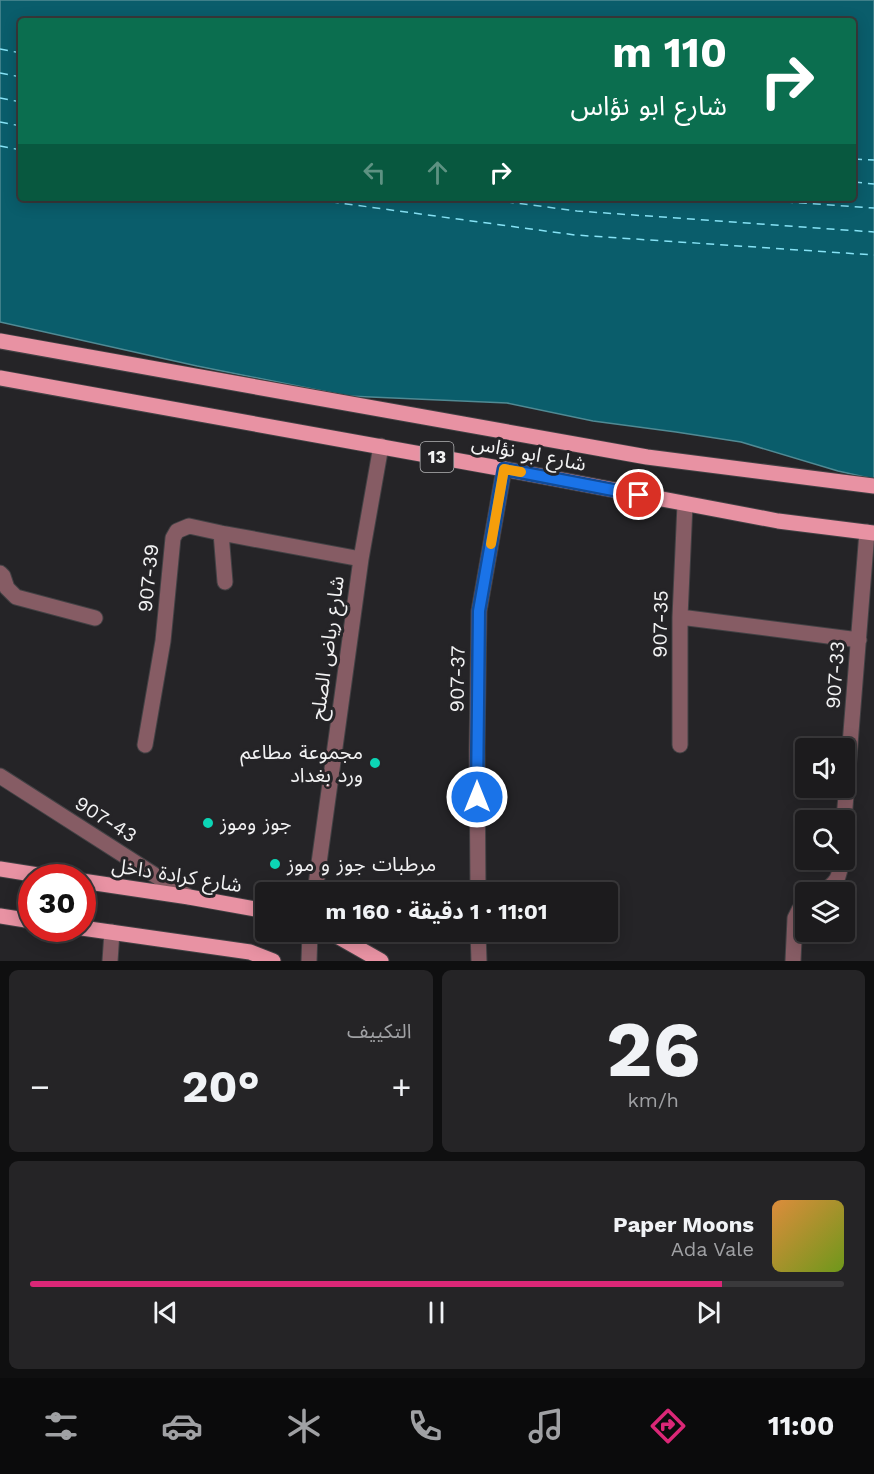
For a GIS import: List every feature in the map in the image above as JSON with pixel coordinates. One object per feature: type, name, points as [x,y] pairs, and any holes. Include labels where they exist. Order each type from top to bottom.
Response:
[{"type":"main road","name":"شارع ابو نؤاس","points":[[0,341],[647,458],[874,486]]},
{"type":"main road","name":"شارع ابو نؤاس","points":[[0,378],[778,521],[870,533]]},
{"type":"main road","points":[[0,869],[18,872]]},
{"type":"main road","name":"شارع كرادة داخل","points":[[96,883],[255,909]]},
{"type":"main road","points":[[0,916],[18,919]]},
{"type":"main road","points":[[96,930],[250,952],[273,961]]},
{"type":"main road","points":[[348,942],[381,961]]},
{"type":"street","name":"شارع رياض الصلح","points":[[316,882],[361,559],[381,447]]},
{"type":"street","name":"907-37","points":[[478,882],[479,611],[504,469]]},
{"type":"street","name":"907-35","points":[[680,745],[680,617],[685,504]]},
{"type":"street","name":"907-39","points":[[145,745],[163,641],[173,538],[177,531],[189,526],[361,559]]},
{"type":"street","points":[[221,533],[225,582]]},
{"type":"street","name":"907-33","points":[[845,810],[858,640],[870,533]]},
{"type":"street","points":[[0,573],[7,588],[16,597],[95,618]]},
{"type":"street","points":[[680,617],[858,640]]},
{"type":"street","name":"907-43","points":[[0,776],[189,897]]},
{"type":"street","points":[[793,961],[795,918]]},
{"type":"street","points":[[110,961],[112,932]]},
{"type":"street","points":[[309,961],[310,942]]},
{"type":"street","points":[[478,942],[479,961]]},
{"type":"water","points":[[0,0],[874,0],[874,479],[838,471],[741,442],[593,421],[507,403],[348,396],[197,366],[0,322]]},
{"type":"ferry route","points":[[0,49],[18,52]]},
{"type":"ferry route","points":[[0,73],[18,76]]},
{"type":"ferry route","points":[[0,98],[18,101]]},
{"type":"ferry route","points":[[0,122],[18,125]]},
{"type":"ferry route","points":[[0,146],[18,149]]},
{"type":"ferry route","points":[[856,159],[874,160]]},
{"type":"ferry route","points":[[856,182],[874,184]]},
{"type":"ferry route","points":[[325,201],[575,235],[874,255]]},
{"type":"ferry route","points":[[501,201],[577,211],[874,232]]},
{"type":"ferry route","points":[[772,201],[874,208]]},
{"type":"slow traffic","points":[[491,544],[504,469],[521,472]]},
{"type":"place","name":"مجموعة مطاعم ورد بغداد","points":[[375,763]]},
{"type":"place","name":"جوز وموز","points":[[208,823]]},
{"type":"place","name":"مرطبات جوز و موز","points":[[275,864]]},
{"type":"route","points":[[477,797],[479,611],[504,469],[639,495]]}]
